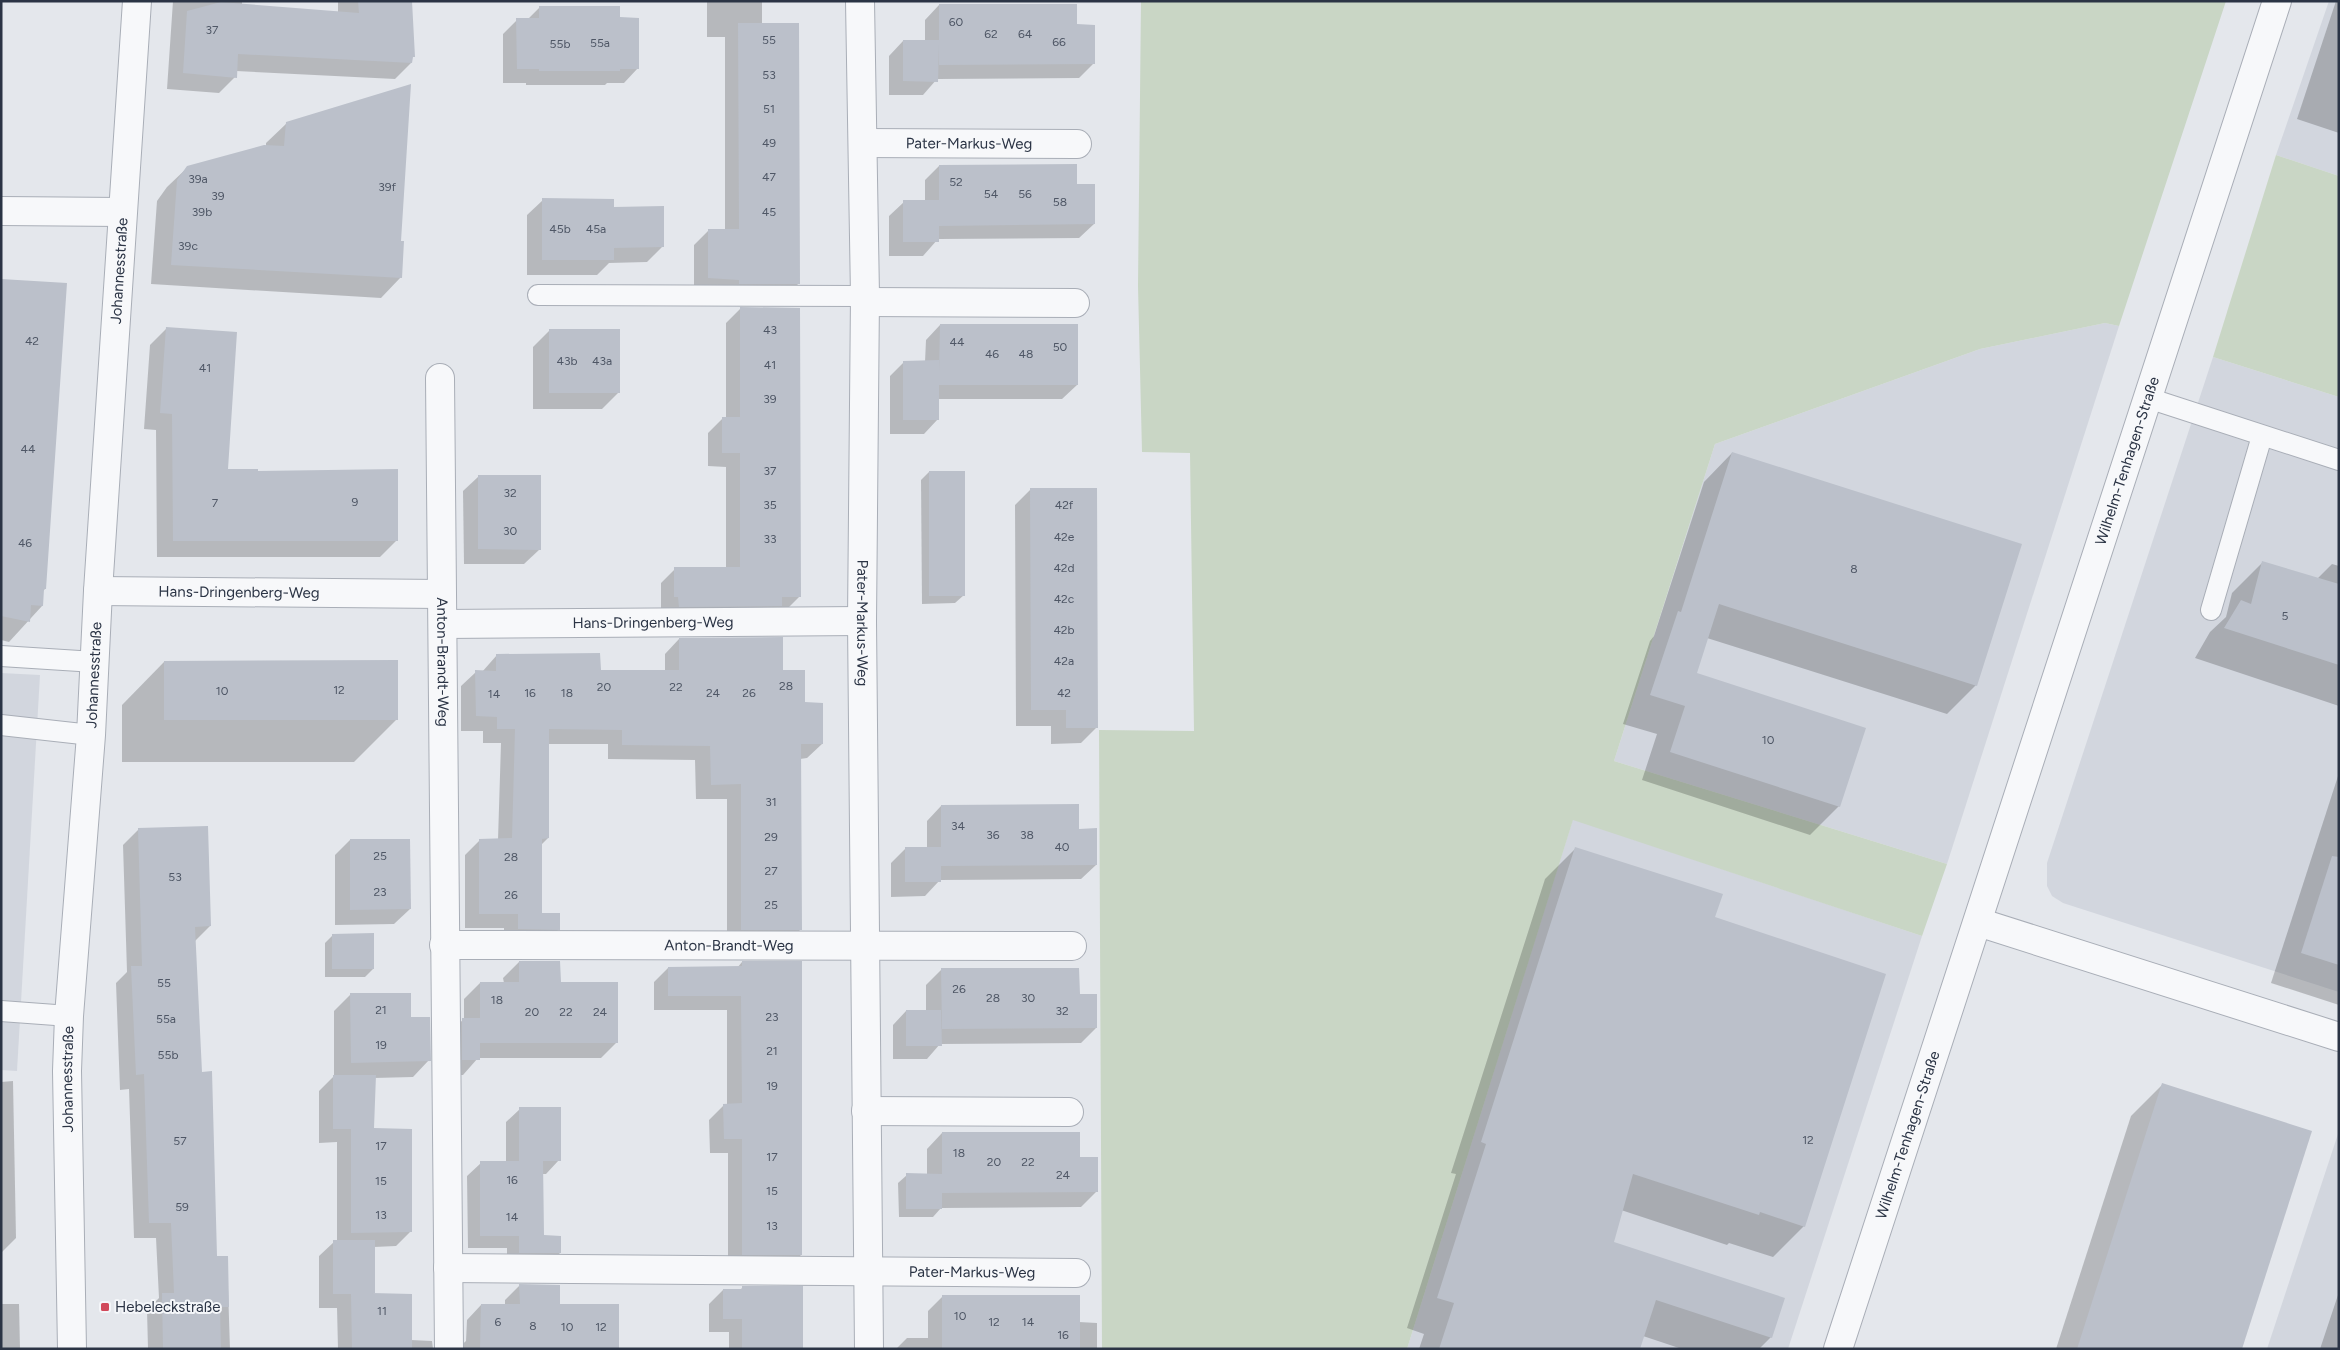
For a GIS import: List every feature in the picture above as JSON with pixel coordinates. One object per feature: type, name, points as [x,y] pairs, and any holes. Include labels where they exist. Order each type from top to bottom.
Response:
[{"type":"street","name":"Johannesstraße","points":[[72,1349],[67,1071],[68,1016],[91,735],[98,591],[137,1]]},
{"type":"street","name":"Pater-Markus-Weg","points":[[860,1],[865,299],[862,621],[868,1349]]},
{"type":"street","name":"Wilhelm-Tenhagen-Straße","points":[[1838,1349],[2277,1]]},
{"type":"street","name":"Pater-Markus-Weg","points":[[862,143],[1077,144]]},
{"type":"street","points":[[1,211],[122,212]]},
{"type":"street","points":[[865,299],[1075,303]]},
{"type":"street","name":"Anton-Brandt-Weg","points":[[440,378],[449,1349]]},
{"type":"street","name":"Hans-Dringenberg-Weg","points":[[98,591],[441,594]]},
{"type":"street","name":"Hans-Dringenberg-Weg","points":[[443,624],[862,621]]},
{"type":"street","points":[[1978,922],[2339,1037]]},
{"type":"street","name":"Anton-Brandt-Weg","points":[[444,945],[865,945]]},
{"type":"street","points":[[865,945],[1072,946]]},
{"type":"street","points":[[866,1110],[1069,1112]]},
{"type":"street","points":[[448,1268],[868,1271]]},
{"type":"street","name":"Pater-Markus-Weg","points":[[868,1271],[1076,1273]]},
{"type":"lane","points":[[538,295],[865,299]]},
{"type":"lane","points":[[2148,398],[2339,460]]},
{"type":"lane","points":[[2211,610],[2262,436]]},
{"type":"lane","points":[[1,656],[95,662]]},
{"type":"lane","points":[[1,725],[91,735]]},
{"type":"lane","points":[[1,1011],[68,1016]]},
{"type":"shaded area","points":[[2329,1],[2339,1],[2339,176],[2276,155]]},
{"type":"shaded area","points":[[2105,323],[2119,326],[1947,864],[1614,761],[1715,444],[1980,349]]},
{"type":"shaded area","points":[[2213,357],[2339,397],[2339,992],[2063,903],[2052,896],[2047,886],[2047,863]]},
{"type":"shaded area","points":[[1,673],[40,675],[17,1071],[1,1070]]},
{"type":"shaded area","points":[[1573,819],[1922,936],[1788,1349],[1407,1349]]},
{"type":"shaded area","points":[[2339,1131],[2339,1349],[2267,1349]]},
{"type":"green space","points":[[1141,1],[2226,1],[2119,326],[2105,323],[1980,349],[1715,444],[1614,761],[1947,864],[1922,936],[1573,820],[1407,1349],[1102,1349],[1099,730],[1194,731],[1190,453],[1142,452],[1138,286]]},
{"type":"green space","points":[[2276,155],[2339,176],[2339,397],[2213,357]]},
{"type":"building","points":[[358,1],[412,1],[415,57],[413,57],[412,63],[238,54],[237,78],[183,73],[187,11],[221,2],[359,13]]},
{"type":"building","points":[[939,4],[1077,4],[1077,24],[1095,25],[1095,64],[939,65],[939,44],[938,82],[903,81],[903,40],[939,40]]},
{"type":"building","points":[[539,6],[620,6],[620,17],[639,18],[639,69],[620,69],[620,71],[539,71],[539,69],[517,69],[516,18],[539,18]]},
{"type":"building","points":[[738,23],[799,23],[800,284],[739,284],[739,280],[708,278],[708,229],[739,229]]},
{"type":"building","points":[[411,84],[401,241],[404,241],[402,278],[171,265],[177,180],[187,166],[264,145],[284,146],[286,122]]},
{"type":"building","points":[[1077,164],[1077,184],[1095,184],[1095,224],[939,226],[939,242],[903,242],[903,200],[939,200],[939,165]]},
{"type":"building","points":[[542,198],[614,199],[614,207],[664,206],[664,247],[614,248],[614,260],[542,260]]},
{"type":"building","points":[[1,279],[67,283],[46,589],[44,589],[43,606],[31,605],[30,622],[1,616]]},
{"type":"building","points":[[740,307],[800,308],[801,597],[782,597],[782,606],[679,607],[678,597],[674,597],[674,567],[740,567],[740,453],[722,453],[722,417],[740,417]]},
{"type":"building","points":[[940,324],[1078,324],[1078,385],[939,385],[939,420],[903,420],[903,361],[939,360],[939,372]]},
{"type":"building","points":[[166,327],[237,332],[228,469],[258,469],[258,471],[398,469],[398,541],[173,541],[172,414],[160,413]]},
{"type":"building","points":[[549,329],[620,329],[620,393],[549,393]]},
{"type":"building","points":[[1732,452],[2022,544],[1977,686],[1719,604],[1697,673],[1866,728],[1840,807],[1670,752],[1685,706],[1650,695],[1678,611],[1681,612]]},
{"type":"building","points":[[929,471],[965,471],[965,596],[929,596]]},
{"type":"building","points":[[478,475],[541,475],[541,550],[478,549]]},
{"type":"building","points":[[1030,488],[1097,488],[1098,728],[1066,728],[1066,710],[1031,710]]},
{"type":"building","points":[[2262,561],[2339,584],[2339,665],[2224,628],[2241,600],[2251,604]]},
{"type":"building","points":[[783,637],[783,670],[805,670],[805,702],[823,703],[823,744],[801,744],[802,930],[741,930],[741,784],[711,785],[710,746],[622,745],[622,730],[549,729],[549,838],[542,839],[542,913],[560,913],[560,930],[518,929],[518,914],[479,914],[479,839],[512,838],[515,729],[497,729],[497,717],[476,716],[475,670],[496,671],[496,654],[600,653],[601,670],[679,670],[679,638]]},
{"type":"building","points":[[398,660],[398,720],[164,720],[164,661]]},
{"type":"building","points":[[1079,804],[1079,829],[1097,828],[1097,865],[941,866],[941,882],[905,882],[905,847],[941,847],[941,805]]},
{"type":"building","points":[[208,826],[211,926],[195,927],[202,1072],[212,1071],[217,1256],[228,1256],[229,1307],[220,1307],[221,1349],[163,1349],[162,1293],[174,1293],[171,1223],[149,1223],[144,1074],[136,1075],[131,966],[142,966],[138,828]]},
{"type":"building","points":[[350,839],[410,839],[411,909],[350,910]]},
{"type":"building","points":[[1575,847],[1723,894],[1715,917],[1886,974],[1805,1227],[1760,1212],[1759,1215],[1633,1174],[1614,1242],[1785,1298],[1772,1338],[1656,1300],[1640,1349],[1439,1349],[1454,1303],[1437,1298],[1486,1144],[1481,1142]]},
{"type":"building","points":[[2332,856],[2339,857],[2339,965],[2301,953]]},
{"type":"building","points":[[374,933],[374,969],[332,969],[332,934]]},
{"type":"building","points":[[519,961],[560,961],[561,982],[618,982],[618,1043],[480,1043],[480,1060],[462,1060],[462,1018],[480,1018],[480,982],[519,982]]},
{"type":"building","points":[[742,961],[802,961],[802,1255],[742,1255],[742,1139],[724,1139],[723,1104],[742,1103],[741,996],[668,996],[668,967],[742,966]]},
{"type":"building","points":[[941,968],[1079,968],[1080,994],[1097,994],[1097,1028],[942,1029]]},
{"type":"building","points":[[350,993],[411,993],[411,1017],[430,1017],[431,1061],[351,1063]]},
{"type":"building","points":[[906,1010],[941,1010],[942,1046],[906,1046]]},
{"type":"building","points":[[333,1075],[376,1075],[374,1128],[412,1129],[412,1232],[351,1233],[351,1129],[333,1129]]},
{"type":"building","points":[[2162,1083],[2312,1131],[2242,1349],[2077,1349]]},
{"type":"building","points":[[519,1107],[561,1107],[561,1161],[543,1161],[544,1235],[561,1236],[561,1253],[519,1253],[519,1236],[480,1236],[480,1161],[519,1161]]},
{"type":"building","points":[[942,1132],[1080,1132],[1080,1157],[1098,1157],[1098,1192],[942,1193]]},
{"type":"building","points":[[906,1173],[942,1174],[942,1209],[906,1209]]},
{"type":"building","points":[[333,1240],[375,1240],[375,1293],[372,1293],[412,1294],[412,1349],[352,1349],[351,1294],[333,1294]]},
{"type":"building","points":[[519,1284],[560,1285],[560,1304],[619,1304],[619,1349],[480,1349],[481,1304],[520,1304]]},
{"type":"building","points":[[742,1286],[803,1286],[803,1349],[742,1349],[742,1319],[723,1319],[723,1289],[742,1289]]},
{"type":"building","points":[[942,1295],[1080,1295],[1080,1349],[942,1349]]},
{"type":"place","name":"Hebeleckstraße","points":[[105,1307]]}]
